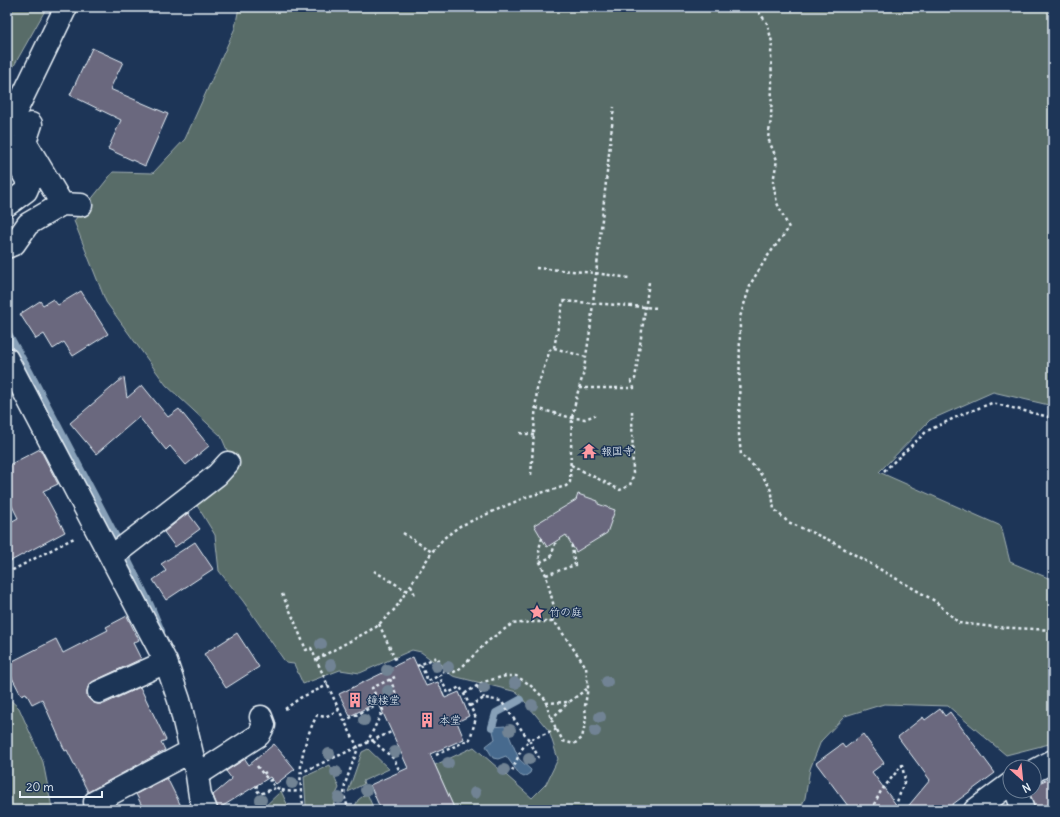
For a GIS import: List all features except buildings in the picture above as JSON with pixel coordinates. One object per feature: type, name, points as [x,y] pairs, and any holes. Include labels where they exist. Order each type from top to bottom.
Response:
[{"type":"street","points":[[7,129],[66,7]]},
{"type":"street","points":[[7,247],[14,244],[28,224],[72,205],[25,142],[31,124]]},
{"type":"street","points":[[7,144],[29,184],[26,191],[7,205]]},
{"type":"street","points":[[7,359],[166,662],[179,700],[192,751],[200,796],[206,810]]},
{"type":"street","points":[[111,557],[217,475],[228,463]]},
{"type":"street","points":[[99,692],[166,662]]},
{"type":"street","points":[[197,775],[232,759],[259,736],[262,721]]},
{"type":"street","points":[[95,802],[192,751]]},
{"type":"street","points":[[1042,767],[1053,761]]},
{"type":"street","points":[[975,810],[1002,790]]},
{"type":"street","points":[[1019,799],[1023,810]]},
{"type":"path","points":[[755,7],[766,23],[772,42],[771,120],[768,138],[777,160],[773,182],[777,203],[789,228],[767,257],[751,283],[740,317],[739,435],[741,455],[753,464],[763,477],[772,492],[774,509],[788,522],[831,541],[935,601],[959,623],[994,627],[1053,630]]},
{"type":"path","points":[[317,658],[379,624],[396,609],[432,552],[444,538],[460,526],[526,497],[566,486],[570,482],[572,418],[586,357],[614,107]]},
{"type":"path","points":[[536,268],[595,273],[629,278]]},
{"type":"path","points":[[579,388],[634,388],[631,381],[635,379],[649,282]]},
{"type":"path","points":[[531,476],[537,388],[550,350],[554,348],[563,301],[593,302],[658,308]]},
{"type":"path","points":[[554,348],[586,357]]},
{"type":"path","points":[[884,471],[927,431],[962,414],[992,403],[1053,418]]},
{"type":"path","points":[[536,408],[572,418],[585,419],[595,416]]},
{"type":"path","points":[[571,465],[620,490],[630,485],[633,476],[632,411]]},
{"type":"path","points":[[520,433],[534,435]]},
{"type":"path","points":[[7,573],[96,527]]},
{"type":"path","points":[[403,533],[432,552]]},
{"type":"path","points":[[542,538],[539,549],[540,562],[546,575],[555,611],[552,622]]},
{"type":"path","points":[[540,562],[551,557],[556,541]]},
{"type":"path","points":[[546,575],[575,565],[570,542]]},
{"type":"path","points":[[374,571],[407,591]]},
{"type":"path","points":[[410,585],[415,595]]},
{"type":"path","points":[[282,594],[306,650],[311,648],[317,658],[339,710],[358,748],[346,784],[344,795],[348,808],[346,810]]},
{"type":"path","points":[[421,665],[428,681],[445,673],[454,672],[462,667],[488,641],[512,624],[552,622],[557,625],[586,667],[588,687],[585,706],[586,718],[582,738],[574,744],[563,741],[551,719],[545,699],[529,684],[516,676],[506,676],[483,682],[464,694]]},
{"type":"path","points":[[379,624],[396,661]]},
{"type":"path","points":[[417,666],[437,657],[445,673]]},
{"type":"path","points":[[436,755],[470,739],[476,718],[460,687],[448,693],[439,676]]},
{"type":"path","points":[[367,743],[383,710],[372,688],[395,677]]},
{"type":"path","points":[[390,680],[396,694]]},
{"type":"path","points":[[262,721],[300,698],[328,685]]},
{"type":"path","points":[[477,686],[484,698]]},
{"type":"path","points":[[551,719],[588,687]]},
{"type":"path","points":[[470,706],[484,698],[501,701],[529,740],[539,758]]},
{"type":"path","points":[[546,703],[569,702]]},
{"type":"path","points":[[344,720],[380,704]]},
{"type":"path","points":[[304,810],[300,791],[300,773],[304,743],[317,715],[325,717],[339,710]]},
{"type":"path","points":[[512,771],[521,750],[529,740],[556,729]]},
{"type":"path","points":[[300,773],[392,732]]},
{"type":"path","points":[[373,740],[394,759],[400,772]]},
{"type":"path","points":[[332,750],[335,758]]},
{"type":"path","points":[[260,765],[257,766],[271,780],[275,788]]},
{"type":"path","points":[[871,810],[881,790],[902,765],[905,780],[894,810]]},
{"type":"path","points":[[257,785],[256,789],[260,794],[275,788],[289,792],[300,791]]},
{"type":"green space","points":[[7,7],[47,7],[7,78]]},
{"type":"green space","points":[[239,7],[1053,7],[1053,406],[993,392],[930,420],[879,472],[1001,526],[1010,562],[1053,580],[1053,743],[1006,755],[948,706],[884,704],[845,716],[821,741],[810,769],[805,798],[800,810],[455,810],[435,765],[474,747],[532,798],[546,784],[558,759],[549,731],[517,692],[453,676],[421,652],[412,650],[360,673],[340,670],[303,684],[294,664],[286,663],[243,601],[219,571],[215,535],[195,502],[233,464],[221,436],[166,385],[106,302],[74,221],[113,172],[153,173],[185,139],[235,28]]},
{"type":"green space","points":[[7,697],[19,708],[43,762],[52,808],[54,810],[7,810]]},
{"type":"green space","points":[[368,749],[389,769],[363,781],[364,784],[348,792],[362,752]]},
{"type":"green space","points":[[330,765],[339,788],[335,796],[333,810],[307,810],[304,777]]},
{"type":"green space","points":[[281,791],[290,810],[261,810]]},
{"type":"green space","points":[[367,793],[374,810],[353,810],[358,800]]},
{"type":"water","points":[[505,726],[519,759],[531,770],[530,773],[524,777],[520,775],[506,756],[498,759],[493,758],[486,746],[495,739],[492,727]]},
{"type":"waterway","points":[[7,332],[117,539],[150,605],[161,631]]},
{"type":"waterway","points":[[492,727],[496,713],[520,700]]},
{"type":"place","name":"報国寺","points":[[589,451]]},
{"type":"place","name":"竹の庭","points":[[537,612]]},
{"type":"place","name":"鐘楼堂","points":[[355,700]]},
{"type":"place","name":"本堂","points":[[427,720]]}]
